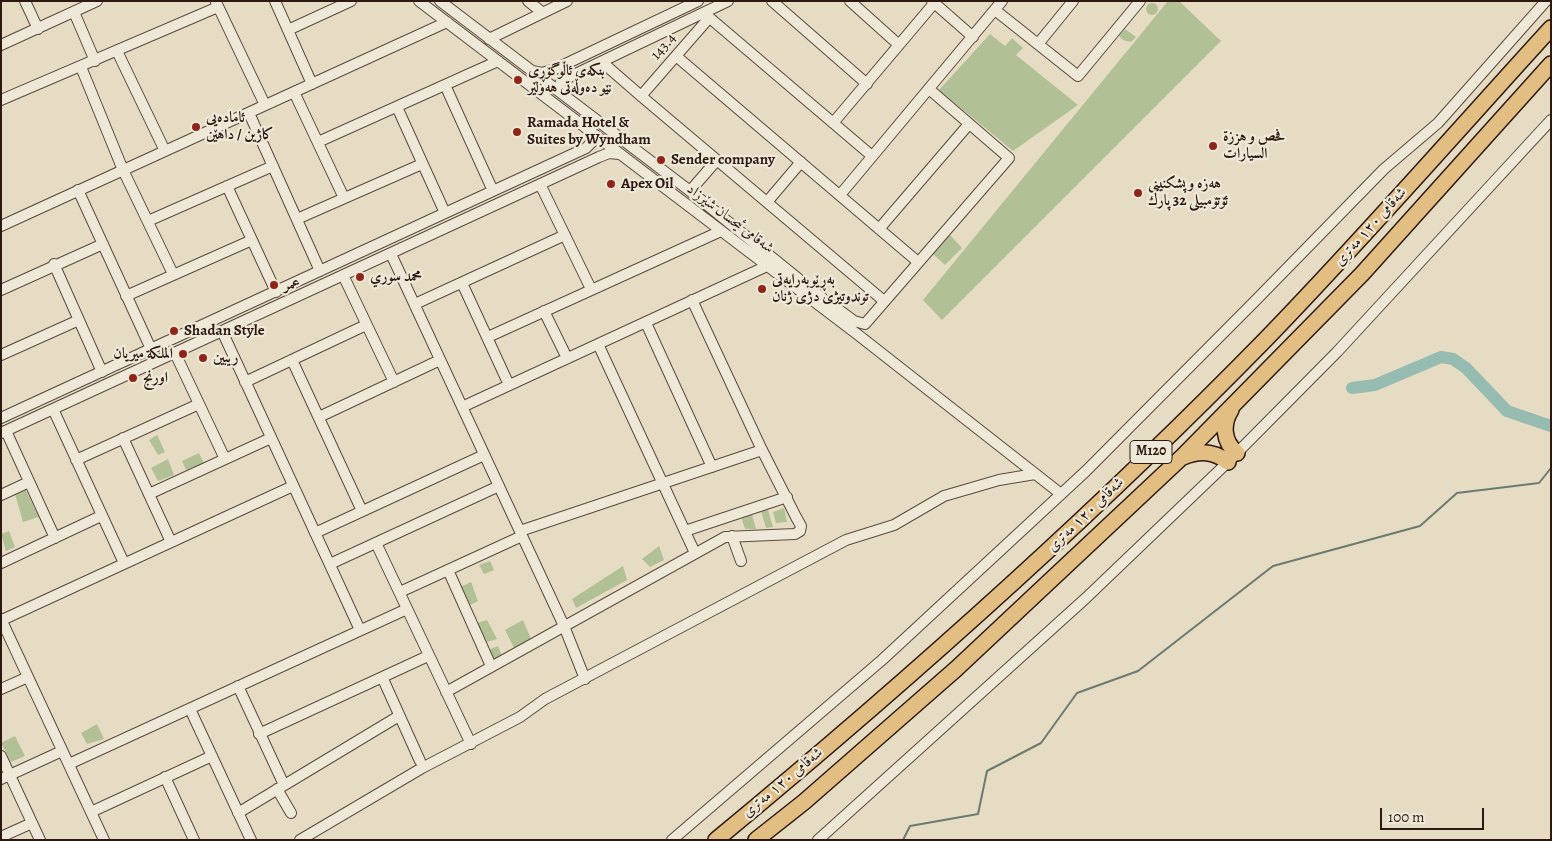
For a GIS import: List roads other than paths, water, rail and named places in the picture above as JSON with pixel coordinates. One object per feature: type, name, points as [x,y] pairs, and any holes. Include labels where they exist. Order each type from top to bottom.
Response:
[{"type":"highway","name":"شەقامی ١٢٠ مەتری","points":[[716,840],[937,652],[1067,534],[1199,406],[1358,243],[1551,28]]},
{"type":"highway","name":"شەقامی ١٢٠ مەتری","points":[[756,840],[804,802],[956,669],[1182,457],[1362,274],[1551,64]]},
{"type":"highway","points":[[1182,457],[1208,452],[1232,458],[1226,434],[1227,419],[1231,409]]},
{"type":"street","points":[[26,1],[38,29]]},
{"type":"street","points":[[274,1],[312,84]]},
{"type":"street","points":[[288,30],[334,5],[351,1]]},
{"type":"street","name":"شەقامی ئیحسان شێرزاد","points":[[419,1],[831,315],[1061,494]]},
{"type":"street","name":"شەقامی ئیحسان شێرزاد","points":[[440,1],[690,191],[822,298],[829,307],[831,315]]},
{"type":"street","points":[[528,1],[542,13]]},
{"type":"street","points":[[489,39],[568,1]]},
{"type":"street","points":[[532,71],[542,73],[555,69],[698,1]]},
{"type":"street","points":[[561,81],[707,16],[728,1]]},
{"type":"street","points":[[772,1],[867,84]]},
{"type":"street","points":[[850,1],[899,45]]},
{"type":"street","points":[[1038,44],[1073,1]]},
{"type":"street","points":[[840,195],[999,4],[1038,44],[1078,76],[1140,1]]},
{"type":"street","points":[[672,840],[882,660],[1061,494],[1257,300],[1384,169],[1438,123],[1546,1]]},
{"type":"street","points":[[834,123],[934,2],[973,36]]},
{"type":"street","points":[[1,46],[90,3]]},
{"type":"street","points":[[1,100],[95,61],[217,4],[265,105]]},
{"type":"street","points":[[74,12],[95,61]]},
{"type":"street","points":[[707,16],[872,156]]},
{"type":"street","name":"143.4","points":[[641,96],[676,56],[707,16]]},
{"type":"street","points":[[1,225],[447,22]]},
{"type":"street","points":[[117,51],[165,151]]},
{"type":"street","points":[[676,56],[918,262]]},
{"type":"street","points":[[318,142],[498,61]]},
{"type":"street","points":[[602,62],[884,302]]},
{"type":"street","points":[[82,66],[123,170],[173,274]]},
{"type":"street","points":[[555,69],[554,76],[561,81]]},
{"type":"street","points":[[561,81],[560,86],[565,97]]},
{"type":"street","points":[[444,85],[493,191]]},
{"type":"street","points":[[822,298],[860,324],[865,324],[1008,158],[929,89]]},
{"type":"street","points":[[294,92],[344,198]]},
{"type":"street","points":[[397,107],[445,213]]},
{"type":"street","points":[[249,113],[320,271]]},
{"type":"street","points":[[818,840],[1086,598],[1232,458],[1337,352],[1551,120]]},
{"type":"street","points":[[879,228],[969,124]]},
{"type":"street","points":[[1,418],[586,148],[593,141],[587,129]]},
{"type":"street","points":[[586,148],[593,154],[592,160]]},
{"type":"street","points":[[54,538],[4,432],[592,160],[609,153],[619,154]]},
{"type":"street","points":[[690,191],[717,160]]},
{"type":"street","points":[[767,202],[801,162]]},
{"type":"street","points":[[297,219],[422,164]]},
{"type":"street","points":[[148,221],[273,166]]},
{"type":"street","points":[[659,184],[667,174]]},
{"type":"street","points":[[540,184],[592,289]]},
{"type":"street","points":[[227,186],[276,292]]},
{"type":"street","points":[[78,190],[151,349]]},
{"type":"street","points":[[488,337],[721,231]]},
{"type":"street","points":[[414,304],[565,235]]},
{"type":"street","points":[[126,296],[252,240]]},
{"type":"street","points":[[1,290],[54,264],[103,244]]},
{"type":"street","points":[[366,250],[371,262]]},
{"type":"street","points":[[391,254],[564,626],[585,680]]},
{"type":"street","points":[[54,264],[102,372]]},
{"type":"street","points":[[462,407],[767,266]]},
{"type":"street","points":[[343,275],[394,382]]},
{"type":"street","points":[[462,283],[509,386]]},
{"type":"street","points":[[446,692],[725,537],[795,534],[800,531],[801,526],[762,450],[692,300]]},
{"type":"street","points":[[544,311],[567,358]]},
{"type":"street","points":[[2,352],[79,320]]},
{"type":"street","points":[[646,323],[712,467]]},
{"type":"street","points":[[245,382],[366,325]]},
{"type":"street","points":[[222,331],[360,630]]},
{"type":"street","points":[[598,344],[695,553]]},
{"type":"street","points":[[175,353],[225,459]]},
{"type":"street","points":[[129,360],[135,371]]},
{"type":"street","points":[[292,360],[362,511]]},
{"type":"street","points":[[318,417],[440,360]]},
{"type":"street","points":[[76,460],[199,404]]},
{"type":"street","points":[[53,409],[124,563]]},
{"type":"street","points":[[123,438],[171,542]]},
{"type":"street","points":[[149,494],[271,438]]},
{"type":"street","points":[[400,592],[521,534],[762,450]]},
{"type":"street","points":[[315,533],[484,455]]},
{"type":"street","points":[[300,840],[422,768],[471,744],[545,700],[585,680],[654,640],[846,540],[894,525],[944,496],[999,480],[1035,474]]},
{"type":"street","points":[[1,495],[29,482]]},
{"type":"street","points":[[104,840],[1,620],[293,486]]},
{"type":"street","points":[[330,564],[499,486]]},
{"type":"street","points":[[685,530],[787,497]]},
{"type":"street","points":[[1,563],[101,516]]},
{"type":"street","points":[[732,536],[741,561]]},
{"type":"street","points":[[376,543],[471,744]]},
{"type":"street","points":[[448,570],[491,666]]},
{"type":"street","points":[[69,764],[407,609]]},
{"type":"street","points":[[259,734],[383,679],[428,656]]},
{"type":"street","points":[[1,689],[28,677]]},
{"type":"street","points":[[383,679],[420,761]]},
{"type":"street","points":[[238,686],[291,813]]},
{"type":"street","points":[[190,709],[251,840]]},
{"type":"street","points":[[238,813],[399,716]]},
{"type":"street","points":[[6,777],[62,751]]},
{"type":"street","points":[[1,756],[6,777],[40,840]]},
{"type":"street","points":[[91,812],[212,756]]},
{"type":"street","points":[[165,777],[192,839]]},
{"type":"street","points":[[1,837],[32,823]]},
{"type":"waterway","points":[[1352,388],[1375,385],[1441,357],[1453,359],[1466,368],[1507,411],[1551,426]]},
{"type":"waterway","points":[[903,840],[910,826],[978,814],[987,771],[1041,743],[1077,693],[1138,671],[1273,566],[1420,526],[1457,493],[1539,483],[1551,468]]},
{"type":"place","name":"بنکەی ئاڵوگۆڕی نێو دەوڵەتی هەولێر","points":[[518,80]]},
{"type":"place","name":"ئامادەيی کاژين / داهێن","points":[[196,127]]},
{"type":"place","name":"Ramada Hotel & Suites by Wyndham","points":[[517,132]]},
{"type":"place","name":"فحص و هززة السيارات","points":[[1213,146]]},
{"type":"place","name":"Sender company","points":[[661,160]]},
{"type":"place","name":"Apex Oil","points":[[611,184]]},
{"type":"place","name":"هه‌زه‌ و پشكنینی ئۆتۆمبیلی 32 پارك","points":[[1138,193]]},
{"type":"place","name":"محمد سوري","points":[[360,277]]},
{"type":"place","name":"عمر","points":[[274,285]]},
{"type":"place","name":"بەڕێوبەرایەتی توندوتیژی دژی ژنان","points":[[762,289]]},
{"type":"place","name":"Shadan Style","points":[[174,331]]},
{"type":"place","name":"الملكة ميريان","points":[[183,354]]},
{"type":"place","name":"ريبين","points":[[203,358]]},
{"type":"place","name":"اورنج","points":[[133,378]]}]
